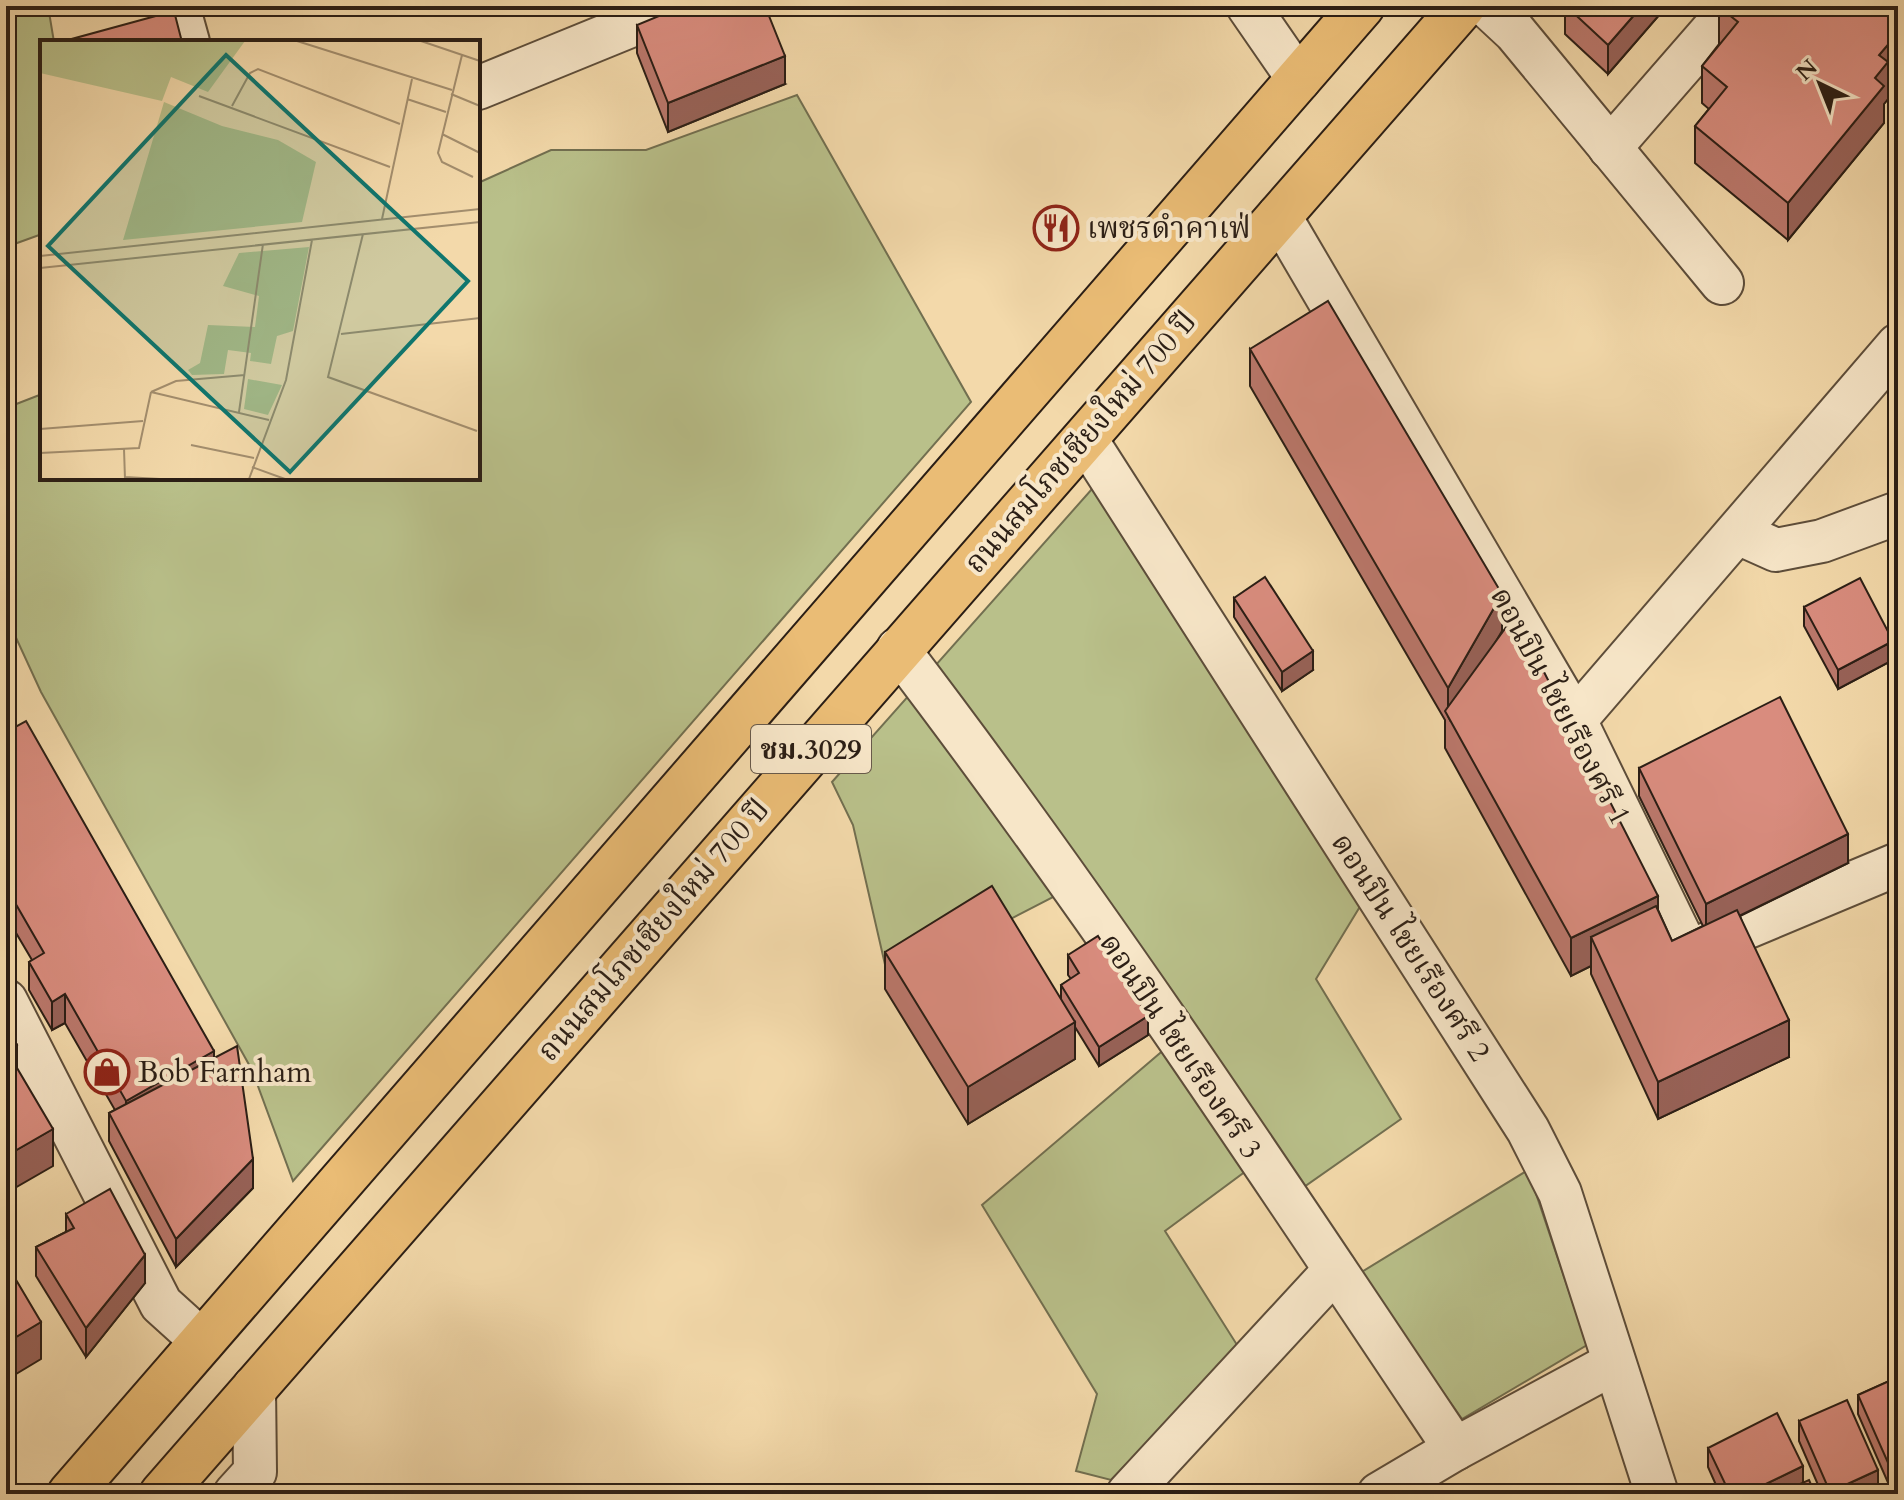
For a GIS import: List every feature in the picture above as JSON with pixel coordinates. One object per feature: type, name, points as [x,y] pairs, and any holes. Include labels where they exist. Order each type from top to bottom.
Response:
[{"type":"main road","name":"ชม.3029","points":[[70,1494],[1362,6]]},
{"type":"main road","name":"ถนนสมโภชเชียงใหม่ 700 ปี","points":[[162,1494],[1463,6]]},
{"type":"street","points":[[178,6],[187,40]]},
{"type":"street","points":[[480,87],[679,6]]},
{"type":"street","points":[[1248,6],[1299,80]]},
{"type":"street","points":[[1487,6],[1515,32],[1722,283]]},
{"type":"street","points":[[1610,148],[1732,8]]},
{"type":"street","name":"ดอนปิน ไชยเรืองศรี 1","points":[[1279,215],[1575,720],[1688,952],[1898,864]]},
{"type":"street","points":[[1575,720],[1898,345]]},
{"type":"street","name":"ดอนปิน ไชยเรืองศรี 2","points":[[1085,438],[1528,1130],[1560,1193],[1657,1494]]},
{"type":"street","points":[[1738,533],[1776,550],[1822,541],[1898,513]]},
{"type":"street","name":"ดอนปิน ไชยเรืองศรี 3","points":[[898,649],[1007,792],[1455,1449]]},
{"type":"street","points":[[6,1001],[161,1304],[203,1342]]},
{"type":"street","points":[[1128,1494],[1335,1270]]},
{"type":"street","points":[[1379,1494],[1614,1363]]},
{"type":"street","points":[[235,1494],[255,1472],[254,1387]]},
{"type":"green space","points":[[6,6],[48,6],[54,40],[40,40],[40,235],[6,247]]},
{"type":"green space","points":[[797,95],[971,402],[293,1181],[252,1070],[41,692],[6,616],[6,408],[40,395],[40,480],[480,480],[480,182],[551,150],[646,150]]},
{"type":"green space","points":[[1100,480],[1367,895],[1316,979],[1401,1119],[1301,1189],[1273,1151],[1165,1231],[1239,1348],[1111,1480],[1076,1471],[1097,1394],[982,1205],[1187,1030],[1082,882],[889,982],[853,825],[832,782]]},
{"type":"green space","points":[[1528,1170],[1587,1345],[1462,1419],[1360,1273]]},
{"type":"building","points":[[683,6],[765,6],[785,56],[668,103],[637,25]]},
{"type":"building","points":[[1566,6],[1642,6],[1608,45]]},
{"type":"building","points":[[1720,6],[1898,6],[1898,33],[1879,55],[1888,62],[1875,78],[1884,86],[1788,203],[1695,126],[1727,87],[1702,66],[1738,22]]},
{"type":"building","points":[[174,11],[181,40],[68,40]]},
{"type":"building","points":[[1328,301],[1502,594],[1448,688],[1250,349]]},
{"type":"building","points":[[1265,577],[1313,651],[1282,672],[1234,598]]},
{"type":"building","points":[[1860,578],[1893,641],[1838,670],[1804,607]]},
{"type":"building","points":[[1515,615],[1658,896],[1571,938],[1445,711]]},
{"type":"building","points":[[1780,697],[1848,834],[1706,904],[1639,768]]},
{"type":"building","points":[[26,721],[214,1051],[126,1101],[65,994],[52,1002],[29,962],[44,953],[6,887],[6,732]]},
{"type":"building","points":[[992,886],[1075,1022],[968,1087],[885,952]]},
{"type":"building","points":[[1656,906],[1672,941],[1737,910],[1789,1020],[1658,1082],[1591,937]]},
{"type":"building","points":[[1098,936],[1148,1016],[1099,1047],[1061,985],[1079,973],[1068,955]]},
{"type":"building","points":[[6,1026],[17,1045],[7,1051],[53,1129],[6,1156]]},
{"type":"building","points":[[237,1046],[253,1159],[176,1239],[109,1113]]},
{"type":"building","points":[[110,1189],[145,1255],[86,1328],[36,1247],[74,1228],[66,1214]]},
{"type":"building","points":[[6,1263],[41,1322],[6,1343]]},
{"type":"building","points":[[1898,1377],[1898,1461],[1889,1465],[1858,1395]]},
{"type":"building","points":[[1847,1400],[1878,1470],[1830,1492],[1799,1421]]},
{"type":"building","points":[[1777,1413],[1803,1466],[1745,1494],[1730,1494],[1708,1448]]},
{"type":"building","points":[[1809,1480],[1815,1494],[1777,1494]]},
{"type":"building","points":[[266,1487],[274,1494],[260,1494]]},
{"type":"place","name":"เพชรดำคาเฟ่","points":[[1056,228]]},
{"type":"place","name":"Bob Farnham","points":[[107,1072]]}]
